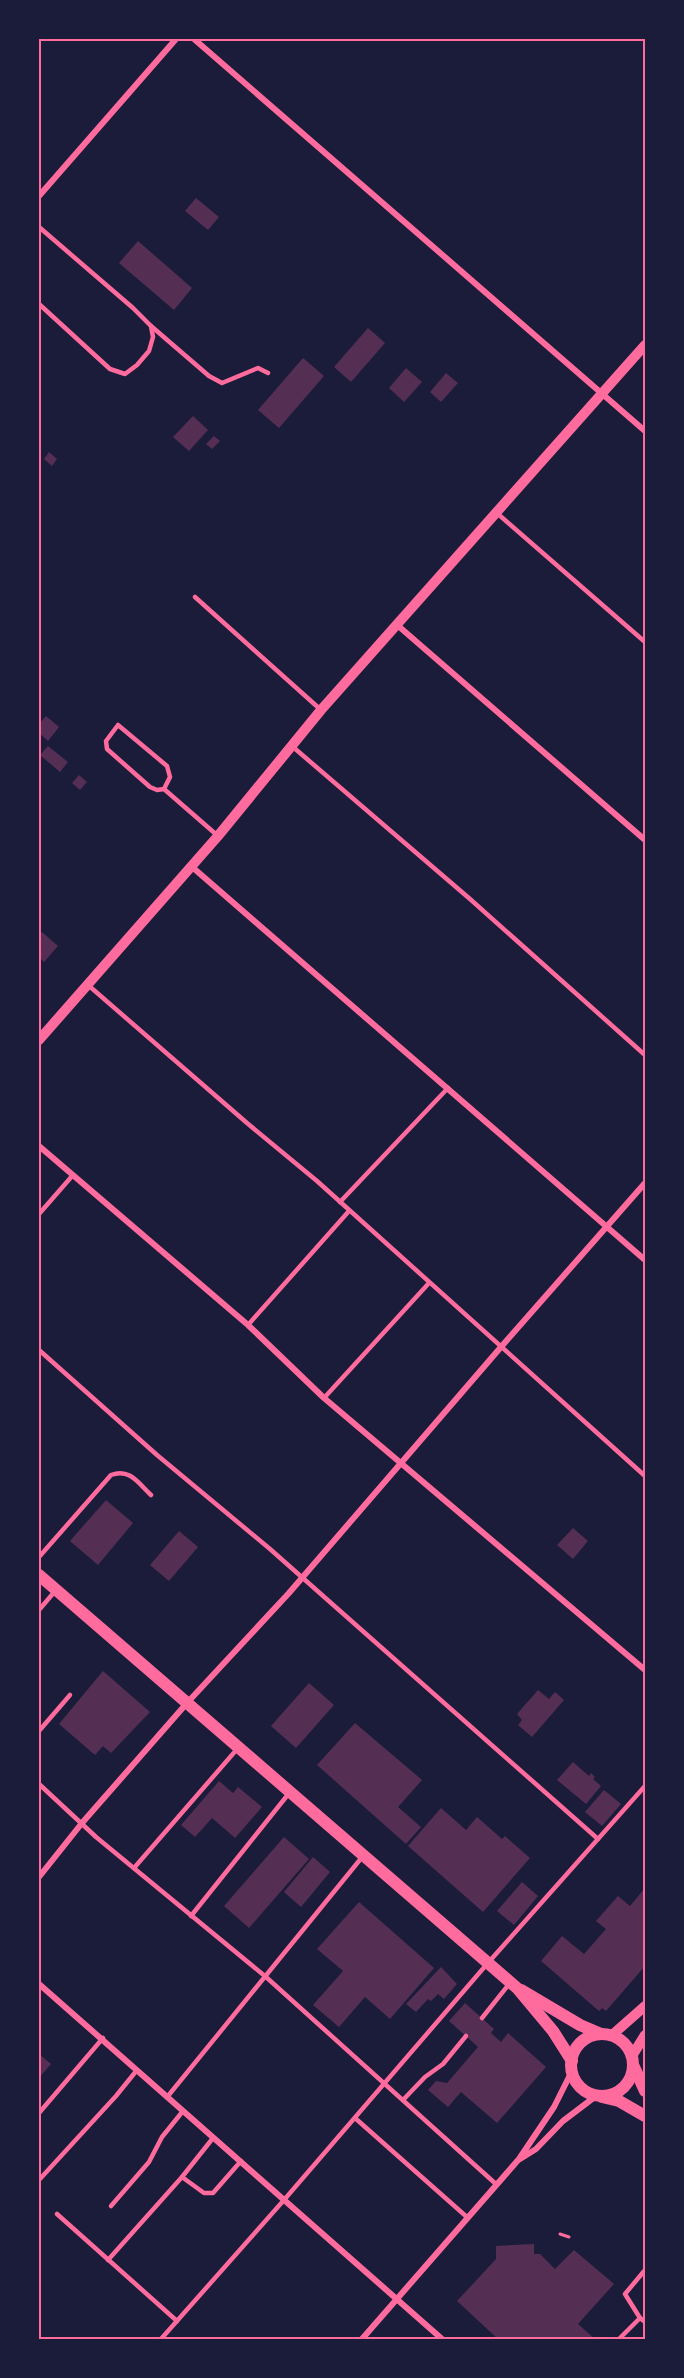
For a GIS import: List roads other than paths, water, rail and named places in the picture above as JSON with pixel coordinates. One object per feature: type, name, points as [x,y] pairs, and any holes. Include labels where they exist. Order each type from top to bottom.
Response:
[{"type":"main road","points":[[39,1575],[513,1986],[553,2031],[572,2066],[580,2087],[619,2102],[645,2116]]},
{"type":"main road","points":[[513,1986],[529,1993],[573,2022],[624,2043],[645,2091]]},
{"type":"main road","points":[[572,2066],[575,2051],[582,2042],[591,2037],[606,2035]]},
{"type":"main road","points":[[599,2096],[611,2095],[627,2085],[633,2061]]},
{"type":"street","points":[[39,195],[176,39]]},
{"type":"street","points":[[194,39],[645,430]]},
{"type":"street","points":[[39,1040],[218,836],[290,745],[645,345]]},
{"type":"street","points":[[396,624],[645,840]]},
{"type":"street","points":[[191,866],[645,1260]]},
{"type":"street","points":[[39,1146],[248,1325],[324,1398],[645,1670]]},
{"type":"street","points":[[39,1877],[82,1823],[187,1703],[302,1578],[645,1183]]},
{"type":"street","points":[[39,1984],[442,2339]]},
{"type":"street","points":[[606,2035],[645,2006]]},
{"type":"street","points":[[633,2061],[645,2035]]},
{"type":"street","points":[[362,2339],[519,2159],[554,2107],[572,2066]]},
{"type":"street","points":[[519,2159],[536,2149],[563,2121],[599,2096]]},
{"type":"lane","points":[[39,227],[209,376],[222,383],[258,368],[268,374]]},
{"type":"lane","points":[[39,304],[110,369],[125,374],[137,365],[148,351],[153,337],[151,326]]},
{"type":"lane","points":[[496,512],[645,642]]},
{"type":"lane","points":[[195,597],[321,710]]},
{"type":"lane","points":[[164,789],[170,777],[167,766],[118,725],[106,741],[107,749],[150,787],[157,790],[164,789],[218,836]]},
{"type":"lane","points":[[290,745],[470,899],[645,1055]]},
{"type":"lane","points":[[88,985],[340,1202],[645,1476]]},
{"type":"lane","points":[[340,1202],[448,1088]]},
{"type":"lane","points":[[39,1214],[73,1175]]},
{"type":"lane","points":[[248,1325],[349,1211]]},
{"type":"lane","points":[[324,1398],[429,1282]]},
{"type":"lane","points":[[39,1350],[157,1455],[270,1549],[598,1839]]},
{"type":"lane","points":[[39,1557],[111,1475],[119,1472],[128,1473],[152,1494]]},
{"type":"lane","points":[[39,1610],[56,1590]]},
{"type":"lane","points":[[39,1731],[70,1695]]},
{"type":"lane","points":[[134,1868],[238,1748]]},
{"type":"lane","points":[[39,1784],[134,1868],[266,1977],[497,2185]]},
{"type":"lane","points":[[161,2339],[645,1786]]},
{"type":"lane","points":[[191,1916],[290,1792]]},
{"type":"lane","points":[[168,2096],[363,1856]]},
{"type":"lane","points":[[482,2018],[513,1986]]},
{"type":"lane","points":[[403,2100],[425,2077],[443,2064],[466,2036]]},
{"type":"lane","points":[[39,2113],[103,2038]]},
{"type":"lane","points":[[39,2180],[137,2070]]},
{"type":"lane","points":[[111,2206],[149,2162],[162,2137],[183,2111]]},
{"type":"lane","points":[[356,2118],[468,2218]]},
{"type":"lane","points":[[108,2260],[182,2177],[213,2138]]},
{"type":"lane","points":[[182,2177],[204,2193],[213,2193],[241,2161]]},
{"type":"lane","points":[[57,2214],[177,2321]]},
{"type":"lane","points":[[645,2270],[625,2294],[645,2322]]},
{"type":"lane","points":[[619,2339],[640,2318]]}]
